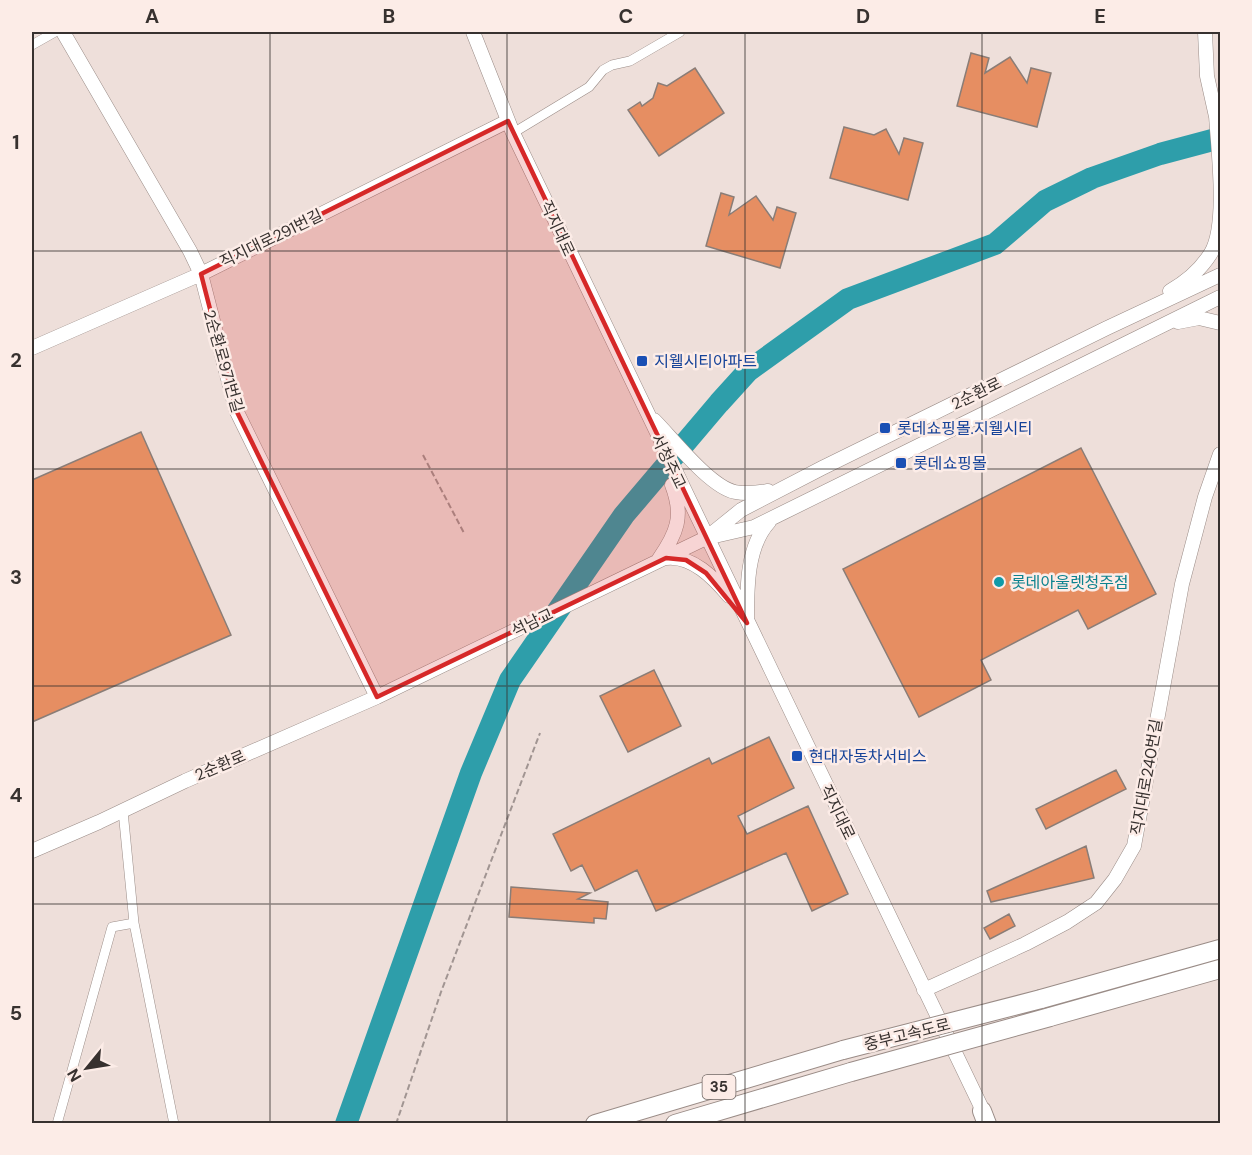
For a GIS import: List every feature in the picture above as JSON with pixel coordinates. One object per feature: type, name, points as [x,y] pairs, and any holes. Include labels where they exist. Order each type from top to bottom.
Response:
[{"type":"highway","name":"중부고속도로","points":[[595,1124],[843,1050],[1221,950]]},
{"type":"highway","name":"중부고속도로","points":[[675,1124],[851,1072],[1221,969]]},
{"type":"street","points":[[32,45],[56,32]]},
{"type":"street","name":"2순환로971번길","points":[[63,32],[190,251],[201,274],[236,410],[377,697]]},
{"type":"street","name":"직지대로","points":[[473,32],[510,127],[648,418]]},
{"type":"street","points":[[510,127],[589,87],[603,70],[612,65],[630,61],[680,32]]},
{"type":"street","points":[[1205,32],[1207,76],[1221,138]]},
{"type":"street","points":[[1107,328],[1177,287],[1193,275],[1204,262],[1216,241],[1220,201],[1218,121]]},
{"type":"street","name":"직지대로291번길","points":[[32,348],[201,274],[510,127]]},
{"type":"street","name":"2순환로","points":[[706,538],[741,510],[782,489],[1107,328],[1221,275]]},
{"type":"street","name":"2순환로","points":[[656,561],[706,538],[754,527],[1221,297]]},
{"type":"street","points":[[1165,324],[1199,318],[1221,323]]},
{"type":"street","points":[[648,418],[670,436],[714,483],[733,492],[753,494],[782,489]]},
{"type":"street","name":"서청주교","points":[[648,418],[683,500]]},
{"type":"street","name":"직지대로240번길","points":[[924,990],[1025,944],[1067,922],[1096,903],[1116,879],[1134,846],[1182,584],[1205,497],[1221,454]]},
{"type":"street","points":[[656,561],[667,547],[677,524],[683,500]]},
{"type":"street","name":"직지대로","points":[[683,500],[706,538],[986,1119]]},
{"type":"street","points":[[747,623],[747,591],[758,536],[773,518]]},
{"type":"street","points":[[656,561],[680,558],[706,573],[727,594],[747,623]]},
{"type":"street","name":"석남교","points":[[409,681],[656,561]]},
{"type":"street","name":"2순환로","points":[[32,851],[409,681]]},
{"type":"street","points":[[123,811],[134,923],[174,1124]]},
{"type":"street","points":[[57,1124],[112,927],[134,923]]},
{"type":"path","points":[[423,455],[464,533]]},
{"type":"path","points":[[396,1124],[441,992],[540,734]]},
{"type":"highlighted area","points":[[508,121],[747,623],[706,573],[686,560],[666,558],[377,697],[236,410],[201,274]]},
{"type":"building","points":[[971,53],[989,58],[985,73],[1010,57],[1027,83],[1031,68],[1051,73],[1037,127],[957,106]]},
{"type":"building","points":[[695,68],[724,113],[659,156],[628,110],[640,102],[642,106],[653,98],[658,83],[667,86]]},
{"type":"building","points":[[844,127],[874,135],[886,129],[899,154],[904,138],[923,143],[908,200],[830,178]]},
{"type":"building","points":[[721,193],[734,197],[729,215],[756,196],[773,220],[777,207],[796,213],[780,268],[706,246]]},
{"type":"building","points":[[141,432],[231,635],[32,722],[32,480]]},
{"type":"building","name":"롯데아울렛청주점","points":[[1081,448],[1156,594],[1088,629],[1078,610],[981,660],[991,680],[919,717],[843,569]]},
{"type":"building","points":[[654,670],[681,726],[628,752],[600,696]]},
{"type":"building","points":[[769,737],[794,788],[738,816],[747,834],[808,806],[848,894],[812,911],[786,853],[656,911],[637,870],[595,891],[582,865],[571,871],[553,834],[709,758],[712,764]]},
{"type":"building","points":[[1116,770],[1126,789],[1046,829],[1036,809]]},
{"type":"building","points":[[1086,846],[1094,878],[991,902],[987,891]]},
{"type":"building","points":[[511,887],[590,893],[578,899],[608,902],[606,919],[594,918],[594,923],[509,917]]},
{"type":"building","points":[[1009,914],[1015,926],[990,939],[984,928]]},
{"type":"waterway","points":[[346,1124],[471,773],[510,680],[624,515],[719,403],[748,371],[848,299],[995,244],[1045,201],[1092,178],[1160,154],[1220,138]]},
{"type":"place","name":"지웰시티아파트","points":[[642,361]]},
{"type":"place","name":"롯데쇼핑몰.지웰시티","points":[[885,428]]},
{"type":"place","name":"롯데쇼핑몰","points":[[901,463]]},
{"type":"place","name":"롯데아울렛청주점","points":[[999,582]]},
{"type":"place","name":"현대자동차서비스","points":[[797,756]]}]
